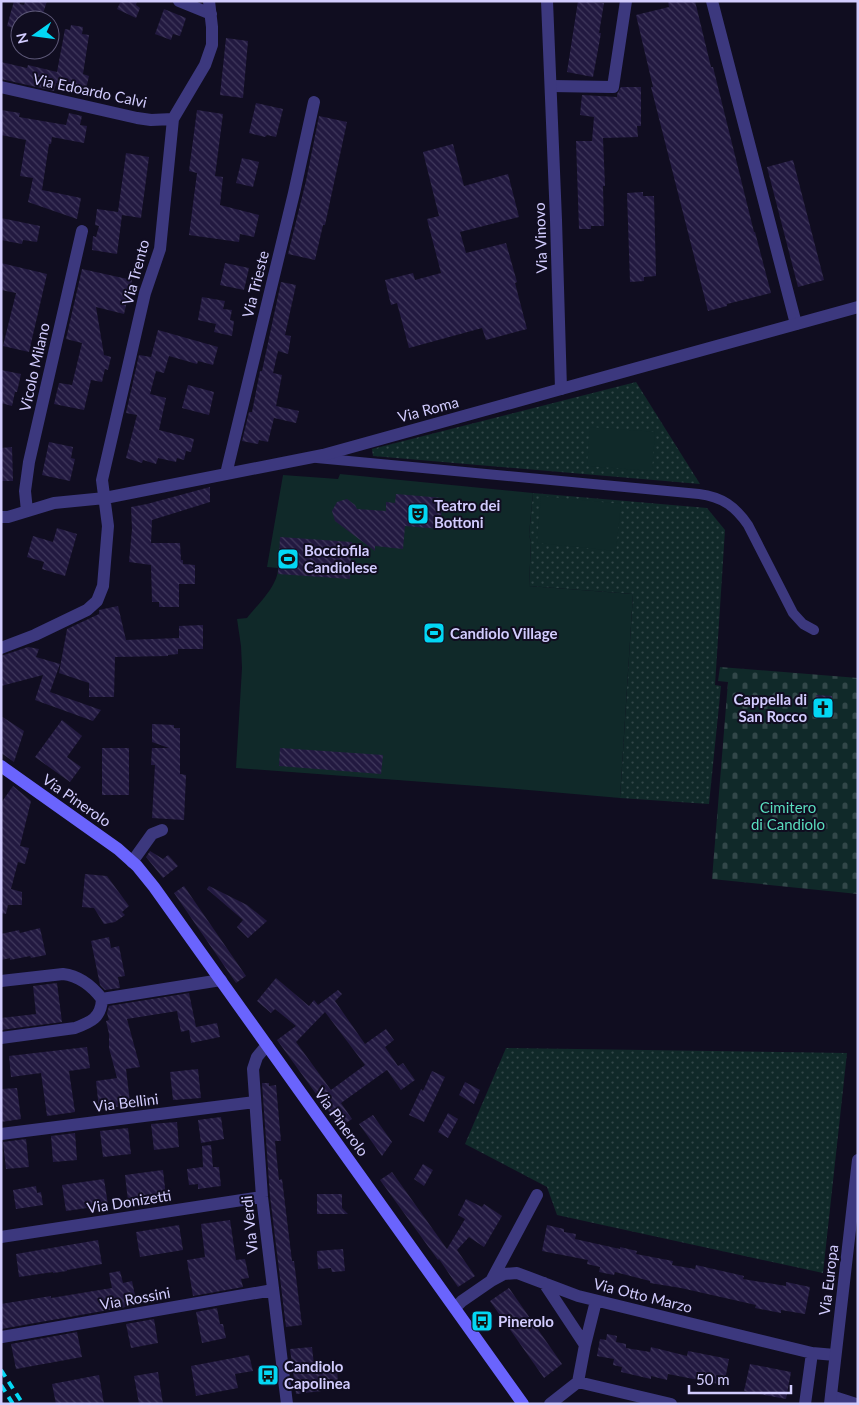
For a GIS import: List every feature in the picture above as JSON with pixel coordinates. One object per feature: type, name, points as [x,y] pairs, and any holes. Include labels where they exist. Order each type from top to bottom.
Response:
[{"type":"main road","name":"Via Pinerolo","points":[[1,766],[118,849],[154,887],[523,1404]]},
{"type":"street","points":[[179,1],[210,8]]},
{"type":"street","name":"Via Vinovo","points":[[547,1],[561,389]]},
{"type":"street","points":[[551,86],[613,86],[626,1]]},
{"type":"street","points":[[712,1],[796,324]]},
{"type":"street","name":"Via Trento","points":[[1,648],[35,635],[87,610],[97,601],[103,586],[108,526],[102,480],[145,293],[160,250],[173,119],[205,65],[212,45],[210,8]]},
{"type":"street","name":"Via Edoardo Calvi","points":[[1,86],[137,118],[151,120],[173,119]]},
{"type":"street","name":"Via Trieste","points":[[226,474],[314,102]]},
{"type":"street","name":"Vicolo Milano","points":[[27,511],[25,491],[29,462],[82,232]]},
{"type":"street","name":"Via Roma","points":[[1,517],[8,517],[54,503],[105,498],[309,458],[858,307]]},
{"type":"street","points":[[309,458],[699,494],[720,499],[728,503],[742,516],[794,612],[803,624],[814,630]]},
{"type":"street","points":[[132,862],[152,834],[162,830]]},
{"type":"street","points":[[1,981],[63,974],[72,975],[94,988],[102,999],[98,1015],[85,1025],[1,1038]]},
{"type":"street","points":[[102,999],[221,980]]},
{"type":"street","name":"Via Verdi","points":[[267,1045],[257,1057],[253,1069],[262,1197],[287,1404]]},
{"type":"street","name":"Via Bellini","points":[[1,1134],[255,1102]]},
{"type":"street","name":"Via Europa","points":[[831,1400],[858,1160]]},
{"type":"street","points":[[491,1281],[537,1195]]},
{"type":"street","name":"Via Donizetti","points":[[1,1237],[262,1197]]},
{"type":"street","name":"Via Otto Marzo","points":[[455,1308],[491,1281],[504,1274],[517,1273],[596,1301],[812,1353],[835,1355]]},
{"type":"street","points":[[544,1282],[585,1345]]},
{"type":"street","name":"Via Rossini","points":[[2,1337],[273,1290]]},
{"type":"street","points":[[550,1404],[578,1382],[596,1301]]},
{"type":"street","points":[[805,1404],[812,1353]]},
{"type":"street","points":[[578,1382],[671,1404]]},
{"type":"street","points":[[831,1400],[856,1404]]},
{"type":"green space","points":[[636,382],[700,484],[373,456],[372,449]]},
{"type":"green space","points":[[590,427],[655,432],[652,471],[587,466]]},
{"type":"green space","name":"Candiolo Village","points":[[340,474],[533,493],[529,535],[531,542],[529,586],[633,594],[620,798],[236,768],[242,668],[237,619],[247,618],[267,594],[277,575],[278,568],[267,567],[283,475],[338,479]]},
{"type":"green space","points":[[533,493],[707,508],[725,530],[715,685],[721,686],[709,804],[620,798],[633,594],[529,586],[531,542],[529,535]]},
{"type":"green space","points":[[541,496],[621,504],[616,551],[537,543]]},
{"type":"green space","name":"Cimitero di Candiolo","points":[[720,667],[858,678],[858,894],[712,879],[728,682],[718,681]]},
{"type":"green space","points":[[506,1048],[847,1053],[823,1273],[557,1215],[547,1187],[465,1144]]},
{"type":"building","points":[[14,1],[20,1],[20,4],[24,5],[25,1],[47,1],[44,10],[11,10]]},
{"type":"building","points":[[121,1],[137,1],[136,5],[140,8],[136,18],[117,9]]},
{"type":"building","points":[[578,1],[604,3],[593,77],[567,72]]},
{"type":"building","points":[[668,1],[695,1],[771,293],[727,304],[727,306],[708,311],[651,87],[653,87],[636,15],[669,7]]},
{"type":"building","points":[[164,9],[186,18],[180,36],[173,34],[171,40],[155,34]]},
{"type":"building","points":[[10,15],[10,27],[7,26]]},
{"type":"building","points":[[71,25],[83,27],[82,34],[89,35],[83,74],[89,76],[86,89],[60,82],[60,84],[56,83],[54,91],[1,79],[1,62],[27,68],[28,65],[57,72],[65,29],[70,30]]},
{"type":"building","points":[[226,38],[248,41],[243,98],[220,95]]},
{"type":"building","points":[[621,87],[641,87],[641,126],[637,126],[638,137],[603,138],[604,226],[591,226],[591,229],[579,229],[576,141],[592,141],[594,117],[580,115],[582,95],[617,97]]},
{"type":"building","points":[[256,103],[283,109],[276,137],[267,135],[265,137],[249,133]]},
{"type":"building","points":[[1,110],[20,113],[19,117],[66,125],[69,113],[82,116],[80,125],[87,126],[84,143],[52,137],[51,144],[49,144],[42,190],[81,198],[77,219],[28,202],[33,178],[20,176],[26,140],[1,135]]},
{"type":"building","points":[[197,110],[223,114],[215,176],[223,177],[220,205],[259,215],[254,237],[240,234],[239,242],[189,235],[197,173],[189,171]]},
{"type":"building","points":[[319,116],[347,122],[325,225],[323,225],[315,260],[288,254],[306,181]]},
{"type":"building","points":[[453,144],[464,186],[508,174],[519,217],[460,232],[466,253],[506,243],[527,329],[486,340],[482,328],[409,348],[397,303],[391,305],[385,280],[413,273],[415,280],[441,273],[427,219],[439,216],[423,152]]},
{"type":"building","points":[[126,153],[149,157],[141,218],[122,215],[117,254],[92,250],[93,236],[96,237],[99,226],[95,225],[97,209],[118,212]]},
{"type":"building","points":[[242,158],[259,162],[253,187],[236,183]]},
{"type":"building","points":[[793,160],[824,280],[798,287],[767,167]]},
{"type":"building","points":[[643,192],[643,196],[654,196],[656,276],[644,277],[644,281],[630,282],[627,193]]},
{"type":"building","points":[[1,218],[40,226],[37,242],[23,240],[22,244],[1,240]]},
{"type":"building","points":[[1,263],[47,274],[29,352],[3,346],[16,293],[1,290]]},
{"type":"building","points":[[225,263],[249,268],[244,290],[220,285]]},
{"type":"building","points":[[82,269],[132,280],[124,314],[96,307],[104,355],[111,357],[108,370],[105,369],[102,382],[91,380],[84,410],[54,404],[59,383],[72,385],[82,343],[66,339]]},
{"type":"building","points":[[281,282],[296,285],[285,335],[291,336],[288,354],[278,351],[273,373],[282,375],[276,406],[299,411],[296,423],[274,418],[268,442],[259,440],[258,444],[242,441],[249,412],[252,412]]},
{"type":"building","points":[[202,297],[225,301],[223,309],[232,310],[230,320],[234,321],[232,336],[214,332],[216,324],[198,320]]},
{"type":"building","points":[[158,330],[218,347],[213,365],[198,361],[197,364],[169,356],[164,373],[156,371],[150,394],[166,398],[159,430],[194,439],[191,452],[186,451],[184,460],[177,458],[176,462],[158,458],[156,464],[143,460],[142,463],[126,458],[137,415],[126,413],[139,355],[151,357]]},
{"type":"building","points":[[1,370],[21,374],[12,406],[1,403]]},
{"type":"building","points":[[188,385],[214,392],[209,415],[182,408]]},
{"type":"building","points":[[49,442],[73,447],[71,458],[75,459],[70,481],[42,475]]},
{"type":"building","points":[[12,447],[13,481],[1,481],[1,448]]},
{"type":"building","points":[[210,487],[210,502],[152,520],[151,543],[180,543],[183,564],[195,565],[195,584],[179,584],[179,607],[159,607],[159,602],[152,602],[151,565],[129,562],[132,529],[131,507]]},
{"type":"building","points":[[396,494],[443,498],[440,529],[405,526],[403,549],[375,546],[375,551],[335,521],[332,511],[337,502],[347,499],[357,509],[386,511],[386,502],[395,503]]},
{"type":"building","points":[[57,528],[77,534],[65,576],[42,569],[44,562],[27,557],[33,536],[53,542]]},
{"type":"building","points":[[280,537],[352,542],[350,579],[278,574]]},
{"type":"building","points":[[118,606],[126,640],[179,638],[179,626],[203,625],[203,649],[178,649],[178,654],[168,656],[115,657],[114,697],[89,697],[89,683],[59,673],[67,629],[99,614],[99,610]]},
{"type":"building","points":[[28,647],[39,649],[36,657],[60,664],[50,692],[101,710],[93,721],[35,700],[43,675],[1,686],[1,656]]},
{"type":"building","name":"Cappella di San Rocco","points":[[816,695],[832,696],[832,710],[828,718],[821,719],[815,714]]},
{"type":"building","points":[[1,716],[24,731],[14,762],[1,753]]},
{"type":"building","points":[[62,720],[82,736],[67,757],[81,767],[70,782],[35,757]]},
{"type":"building","points":[[152,724],[174,725],[174,728],[180,728],[180,774],[186,775],[184,820],[152,818],[155,765],[151,765],[152,748],[169,748],[152,742]]},
{"type":"building","points":[[102,748],[129,748],[129,795],[102,795]]},
{"type":"building","points":[[280,748],[383,755],[381,774],[279,766]]},
{"type":"building","points":[[13,786],[31,801],[20,846],[29,848],[25,864],[18,862],[11,889],[22,892],[22,905],[8,905],[6,914],[1,913],[1,803]]},
{"type":"building","points":[[150,851],[163,859],[168,855],[178,866],[163,878],[146,857]]},
{"type":"building","points":[[85,874],[107,876],[129,906],[122,912],[125,915],[115,922],[104,924],[94,908],[82,907]]},
{"type":"building","points":[[184,886],[246,976],[236,983],[174,893]]},
{"type":"building","points":[[209,886],[247,905],[267,921],[248,938],[237,927],[243,920],[207,889]]},
{"type":"building","points":[[40,928],[46,955],[1,960],[1,934],[19,930],[20,933]]},
{"type":"building","points":[[109,937],[111,948],[119,946],[125,976],[118,977],[120,988],[105,990],[100,985],[91,941]]},
{"type":"building","points":[[276,978],[309,1006],[314,1000],[318,1005],[338,990],[342,994],[335,1001],[365,1044],[386,1029],[394,1040],[385,1047],[398,1066],[403,1063],[415,1080],[401,1090],[387,1070],[341,1103],[352,1119],[340,1127],[277,1040],[296,1026],[275,1009],[271,1013],[257,1001]],"holes":[[[325,1012],[365,1065],[331,1090],[296,1042]]]},
{"type":"building","points":[[57,983],[62,1022],[1,1030],[1,1018],[36,1014],[33,986]]},
{"type":"building","points":[[189,993],[196,1027],[217,1023],[220,1037],[191,1043],[189,1030],[181,1032],[177,1011],[127,1019],[140,1067],[126,1069],[130,1102],[126,1103],[126,1106],[99,1109],[96,1081],[117,1078],[109,1048],[109,1034],[106,1021],[109,1020],[107,1013],[109,1006]]},
{"type":"building","points":[[87,1047],[90,1068],[69,1071],[75,1112],[47,1116],[41,1073],[11,1077],[9,1056]]},
{"type":"building","points":[[198,1069],[201,1098],[173,1100],[170,1072]]},
{"type":"building","points":[[432,1071],[445,1077],[424,1122],[409,1115]]},
{"type":"building","points":[[465,1082],[480,1090],[474,1104],[459,1095]]},
{"type":"building","points":[[262,1083],[269,1083],[269,1086],[276,1085],[281,1141],[275,1141],[279,1180],[282,1179],[302,1325],[286,1327],[270,1196]]},
{"type":"building","points":[[17,1088],[21,1119],[1,1122],[1,1089]]},
{"type":"building","points":[[448,1113],[458,1119],[448,1138],[438,1132]]},
{"type":"building","points":[[373,1115],[392,1142],[382,1156],[359,1124]]},
{"type":"building","points":[[221,1117],[224,1139],[201,1143],[198,1120]]},
{"type":"building","points":[[177,1122],[179,1147],[154,1150],[151,1124]]},
{"type":"building","points":[[128,1128],[131,1154],[103,1157],[100,1131]]},
{"type":"building","points":[[75,1133],[77,1160],[53,1162],[51,1136]]},
{"type":"building","points":[[26,1139],[29,1167],[6,1169],[3,1142]]},
{"type":"building","points":[[211,1145],[213,1167],[219,1167],[221,1186],[198,1189],[198,1184],[189,1185],[187,1169],[203,1167],[202,1146]]},
{"type":"building","points":[[423,1164],[433,1170],[424,1186],[414,1179]]},
{"type":"building","points":[[163,1170],[166,1197],[128,1201],[125,1175]]},
{"type":"building","points":[[392,1172],[447,1249],[465,1219],[458,1215],[466,1199],[482,1207],[484,1204],[502,1216],[484,1247],[469,1237],[457,1250],[475,1276],[458,1287],[380,1180]]},
{"type":"building","points":[[104,1179],[108,1205],[66,1211],[62,1185]]},
{"type":"building","points":[[36,1186],[37,1193],[41,1192],[43,1205],[16,1209],[13,1190]]},
{"type":"building","points":[[317,1194],[342,1194],[342,1208],[348,1214],[317,1214]]},
{"type":"building","points":[[230,1220],[236,1260],[245,1259],[249,1278],[241,1279],[243,1287],[193,1296],[187,1260],[205,1257],[201,1224]]},
{"type":"building","points":[[179,1225],[183,1250],[140,1257],[136,1232]]},
{"type":"building","points":[[547,1225],[564,1229],[564,1232],[576,1234],[575,1239],[637,1251],[636,1254],[673,1261],[672,1265],[695,1269],[696,1265],[744,1276],[743,1279],[786,1286],[786,1282],[810,1287],[805,1314],[781,1310],[781,1313],[755,1308],[756,1305],[650,1283],[650,1281],[615,1272],[614,1275],[599,1272],[600,1267],[587,1264],[588,1260],[542,1251]]},
{"type":"building","points":[[98,1240],[102,1264],[19,1277],[16,1254]]},
{"type":"building","points":[[343,1249],[345,1271],[332,1272],[331,1268],[318,1269],[317,1251]]},
{"type":"building","points":[[120,1271],[123,1283],[132,1281],[137,1305],[1,1329],[1,1304],[112,1288],[109,1273]]},
{"type":"building","points":[[509,1288],[562,1364],[544,1378],[490,1301]]},
{"type":"building","points":[[217,1308],[220,1324],[223,1324],[226,1338],[202,1343],[196,1312]]},
{"type":"building","points":[[154,1319],[158,1343],[131,1348],[126,1324]]},
{"type":"building","points":[[77,1332],[82,1357],[16,1369],[11,1344]]},
{"type":"building","points":[[607,1334],[617,1336],[616,1342],[626,1344],[626,1348],[650,1352],[651,1347],[687,1356],[688,1351],[729,1359],[724,1385],[668,1374],[667,1380],[651,1376],[651,1379],[621,1372],[622,1367],[613,1365],[614,1359],[597,1356],[600,1339],[606,1340]]},
{"type":"building","points":[[312,1347],[315,1374],[337,1371],[339,1389],[296,1394],[290,1349]]},
{"type":"building","points":[[249,1355],[253,1371],[235,1374],[238,1388],[196,1396],[191,1366]]},
{"type":"building","points":[[750,1364],[791,1372],[786,1399],[744,1391]]},
{"type":"building","points":[[158,1372],[163,1404],[139,1404],[134,1376]]},
{"type":"building","points":[[99,1375],[104,1404],[56,1404],[52,1384]]},
{"type":"railway","points":[[1,1370],[23,1404]]},
{"type":"railway","points":[[1,1385],[13,1404]]},
{"type":"place","name":"Teatro dei Bottoni","points":[[418,514]]},
{"type":"place","name":"Bocciofila Candiolese","points":[[288,559]]},
{"type":"place","name":"Candiolo Village","points":[[434,633]]},
{"type":"place","name":"Cappella di San Rocco","points":[[823,708]]},
{"type":"place","name":"Pinerolo","points":[[482,1321]]},
{"type":"place","name":"Candiolo Capolinea","points":[[268,1375]]}]
